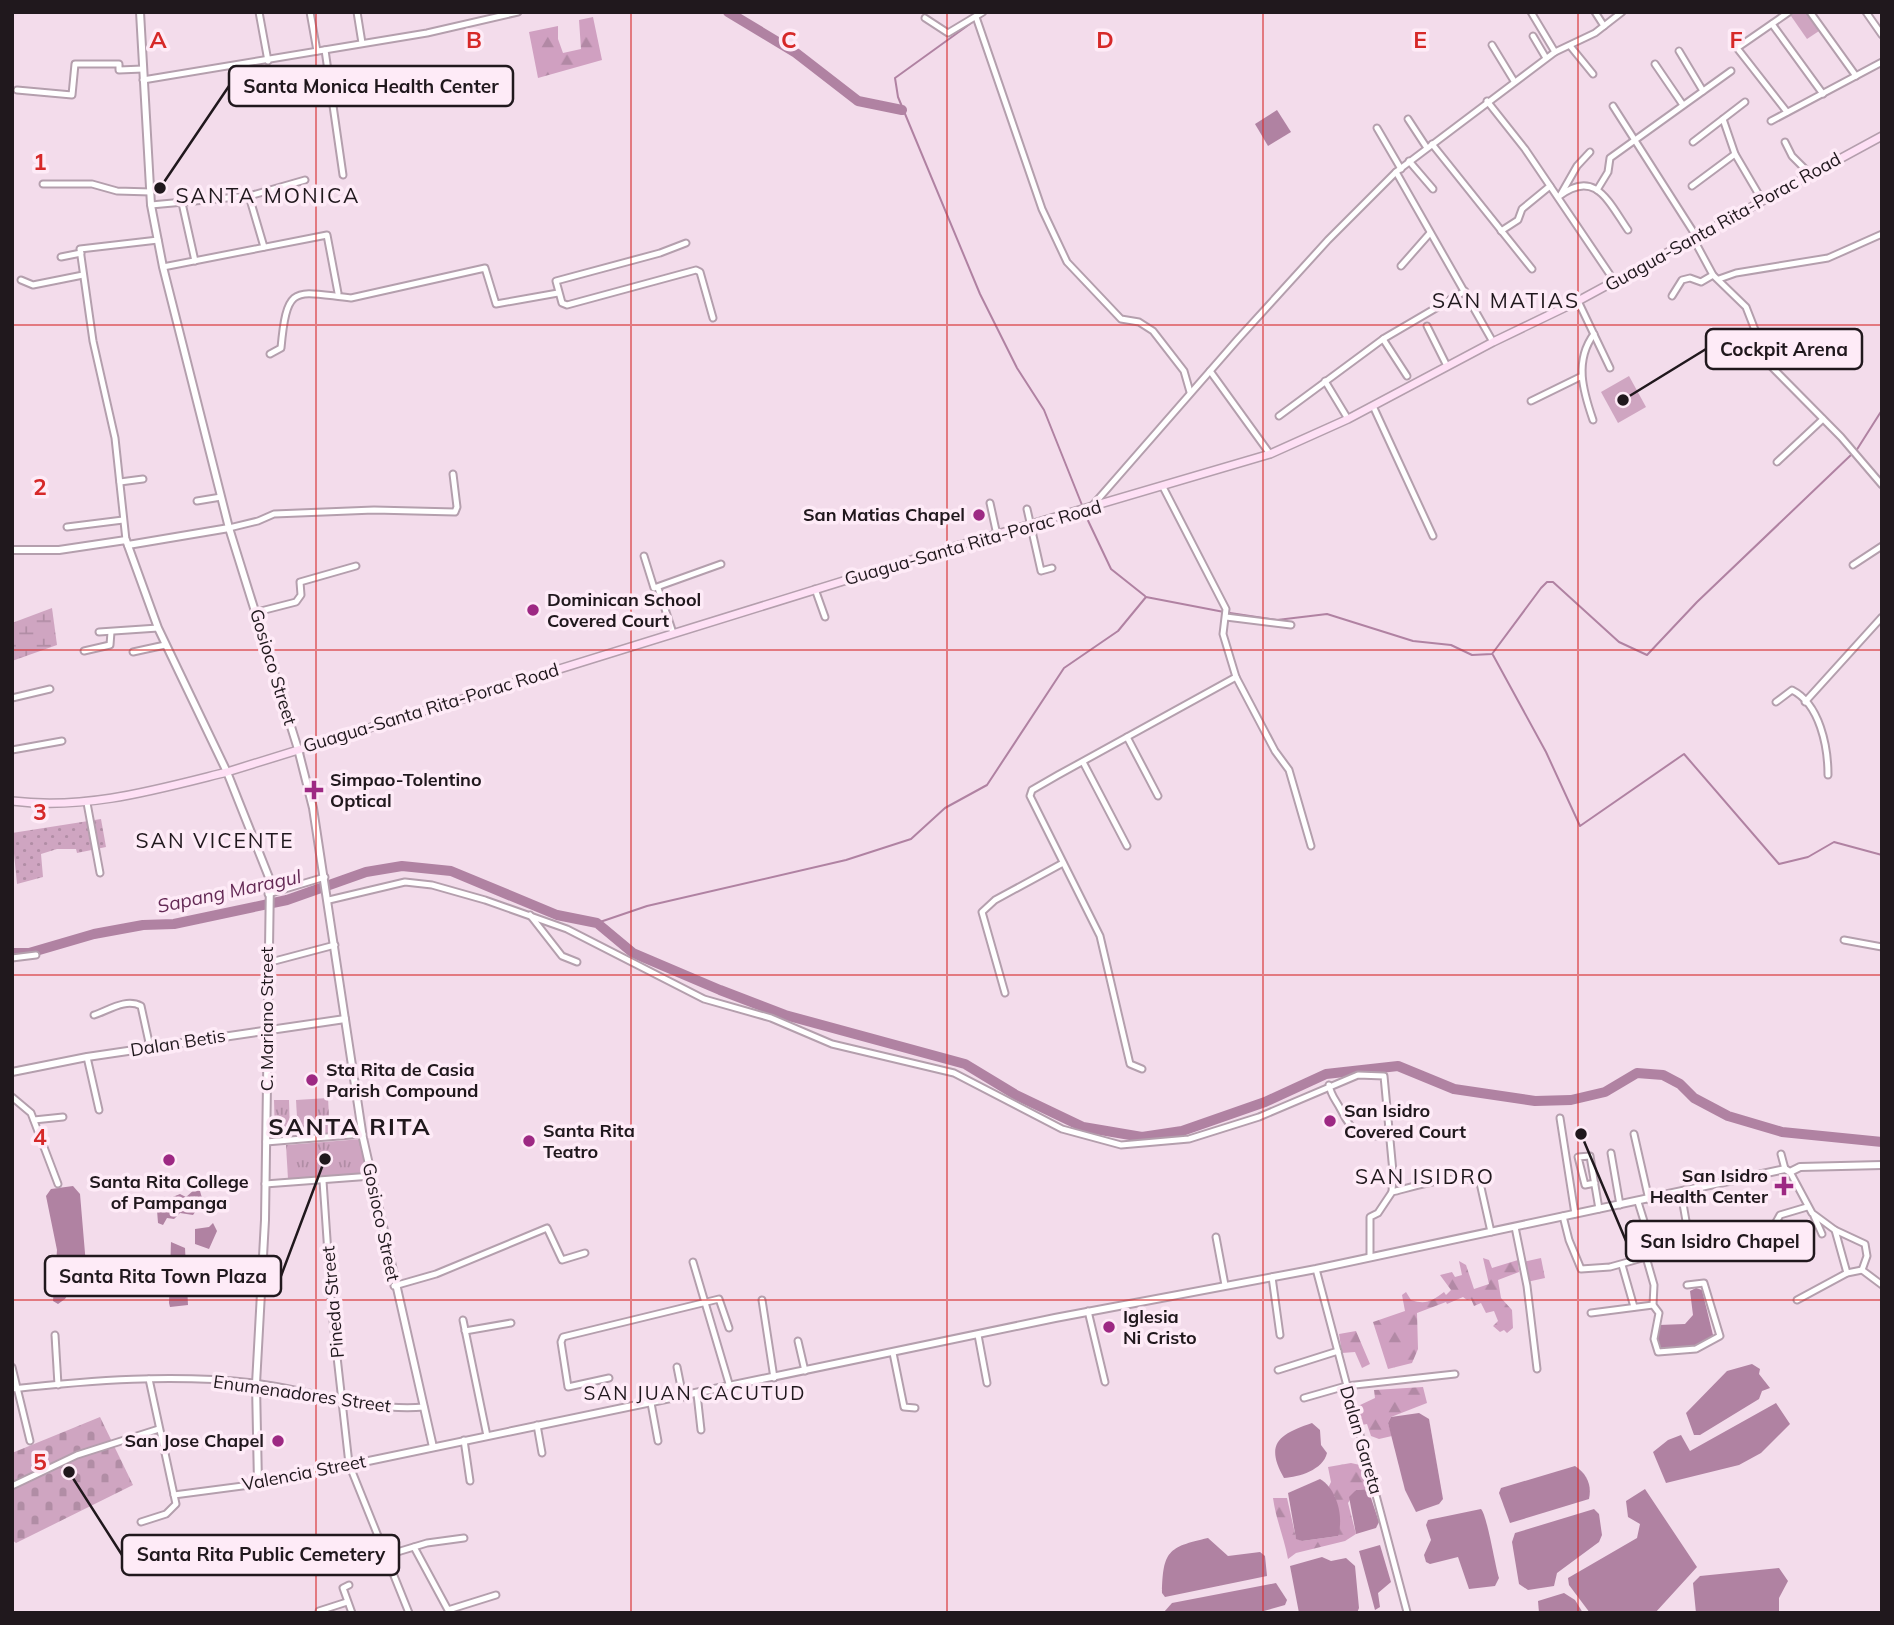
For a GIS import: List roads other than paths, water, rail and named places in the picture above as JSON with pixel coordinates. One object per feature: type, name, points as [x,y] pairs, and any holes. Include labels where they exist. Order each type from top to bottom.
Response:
[{"type":"main road","name":"Guagua-Santa Rita-Porac Road","points":[[12,801],[52,806],[86,803],[131,796],[227,772],[815,589],[1270,454],[1348,419],[1493,342],[1615,282],[1882,136]]},
{"type":"street","name":"Gosioco Street","points":[[140,12],[151,205],[163,267],[229,528],[298,749],[325,878],[363,1134],[394,1286],[433,1447]]},
{"type":"street","points":[[259,12],[268,61]]},
{"type":"street","points":[[310,12],[317,51]]},
{"type":"street","points":[[356,12],[362,43]]},
{"type":"street","points":[[142,80],[427,33],[518,12]]},
{"type":"street","points":[[925,18],[947,33],[983,12]]},
{"type":"street","points":[[1531,12],[1555,52]]},
{"type":"street","points":[[1595,12],[1604,26]]},
{"type":"street","points":[[1087,509],[1328,240],[1398,170],[1546,58],[1571,47],[1622,12]]},
{"type":"street","points":[[1787,112],[1737,48],[1789,12]]},
{"type":"street","points":[[1810,12],[1856,76]]},
{"type":"street","points":[[1866,12],[1882,35]]},
{"type":"street","points":[[976,17],[1046,219],[1066,262],[1121,319],[1139,322],[1153,331],[1184,371],[1190,392]]},
{"type":"street","points":[[1772,24],[1823,93]]},
{"type":"street","points":[[1533,36],[1546,58]]},
{"type":"street","points":[[1492,45],[1514,81]]},
{"type":"street","points":[[1571,47],[1593,74]]},
{"type":"street","points":[[325,50],[343,175]]},
{"type":"street","points":[[1679,51],[1703,91]]},
{"type":"street","points":[[1771,121],[1882,62]]},
{"type":"street","points":[[17,90],[72,95],[75,64],[119,64],[119,70],[143,69]]},
{"type":"street","points":[[1655,64],[1683,105]]},
{"type":"street","points":[[1597,190],[1608,172],[1610,158],[1731,71]]},
{"type":"street","points":[[1487,101],[1560,196],[1615,282]]},
{"type":"street","points":[[1693,142],[1745,102]]},
{"type":"street","points":[[1613,106],[1636,139],[1716,277],[1745,307],[1755,330],[1755,346],[1759,354],[1823,419],[1882,485]]},
{"type":"street","points":[[1408,119],[1532,269]]},
{"type":"street","points":[[1723,119],[1735,154],[1762,200]]},
{"type":"street","points":[[1377,128],[1430,233],[1493,342]]},
{"type":"street","points":[[1784,142],[1792,156],[1810,174]]},
{"type":"street","points":[[1560,196],[1577,166],[1590,152]]},
{"type":"street","points":[[1692,187],[1735,154]]},
{"type":"street","points":[[1409,161],[1433,189]]},
{"type":"street","points":[[151,205],[249,196],[304,180]]},
{"type":"street","points":[[43,184],[92,184],[117,191],[151,192]]},
{"type":"street","points":[[1560,196],[1585,185],[1597,190],[1629,229]]},
{"type":"street","points":[[1501,231],[1518,220],[1521,209],[1550,186]]},
{"type":"street","points":[[249,196],[264,247]]},
{"type":"street","points":[[182,203],[195,261]]},
{"type":"street","points":[[1401,266],[1430,233]]},
{"type":"street","points":[[1672,296],[1682,280],[1690,278],[1701,282],[1735,273],[1828,258],[1882,234]]},
{"type":"street","points":[[163,267],[327,235],[338,293]]},
{"type":"street","points":[[127,542],[115,438],[93,341],[80,249],[158,240]]},
{"type":"street","points":[[686,243],[660,253],[556,281],[558,293],[562,303],[567,305],[696,271],[700,272],[713,318]]},
{"type":"street","points":[[61,257],[81,254]]},
{"type":"street","points":[[270,354],[281,348],[283,321],[294,295],[304,291],[338,293],[344,297],[363,296],[485,268],[496,304],[558,293]]},
{"type":"street","points":[[21,280],[33,285],[83,275]]},
{"type":"street","points":[[1279,416],[1383,339],[1465,291]]},
{"type":"street","points":[[1578,301],[1610,368]]},
{"type":"street","points":[[1427,326],[1447,366]]},
{"type":"street","points":[[1593,419],[1580,377],[1588,342],[1594,334]]},
{"type":"street","points":[[1383,339],[1407,376]]},
{"type":"street","points":[[1210,371],[1270,454]]},
{"type":"street","points":[[1531,401],[1580,377]]},
{"type":"street","points":[[1325,381],[1348,419]]},
{"type":"street","points":[[1373,405],[1433,536]]},
{"type":"street","points":[[1777,462],[1823,419]]},
{"type":"street","points":[[12,550],[59,550],[229,528],[274,514],[374,510],[455,512],[457,508],[453,474]]},
{"type":"street","points":[[120,482],[142,479]]},
{"type":"street","points":[[1163,487],[1226,608],[1223,634],[1236,677],[1275,751],[1289,769],[1311,846]]},
{"type":"street","points":[[197,501],[221,497]]},
{"type":"street","points":[[990,503],[997,535]]},
{"type":"street","points":[[1027,509],[1041,570],[1052,568]]},
{"type":"street","points":[[67,527],[123,520]]},
{"type":"street","name":"C. Mariano Street","points":[[127,542],[165,645],[227,772],[270,880],[265,1029],[267,1142],[256,1384],[258,1484]]},
{"type":"street","points":[[1853,565],[1882,547]]},
{"type":"street","points":[[644,556],[654,588],[721,564]]},
{"type":"street","points":[[257,612],[296,602],[301,595],[300,582],[356,566]]},
{"type":"street","points":[[658,588],[673,633]]},
{"type":"street","points":[[815,589],[825,617]]},
{"type":"street","points":[[1226,617],[1291,625]]},
{"type":"street","points":[[1805,702],[1880,621]]},
{"type":"street","points":[[99,632],[158,628]]},
{"type":"street","points":[[84,651],[110,645],[111,632]]},
{"type":"street","points":[[132,652],[165,645]]},
{"type":"street","points":[[1142,1069],[1130,1064],[1100,936],[1030,796],[1032,790],[1236,677]]},
{"type":"street","points":[[12,698],[50,689]]},
{"type":"street","points":[[1776,702],[1792,690],[1805,702],[1823,732],[1828,775]]},
{"type":"street","points":[[1127,737],[1158,796]]},
{"type":"street","points":[[12,750],[62,741]]},
{"type":"street","points":[[1083,762],[1127,846]]},
{"type":"street","points":[[86,803],[100,873]]},
{"type":"street","points":[[1005,993],[982,912],[995,900],[1063,863]]},
{"type":"street","points":[[268,895],[325,878]]},
{"type":"street","points":[[328,898],[405,882],[432,885],[530,915],[612,951],[704,999],[771,1018],[832,1044],[954,1073],[1062,1129],[1101,1141],[1141,1145],[1189,1139],[1259,1117],[1329,1085],[1358,1075],[1384,1076],[1394,1172],[1392,1192],[1378,1213],[1368,1220],[1370,1257]]},
{"type":"street","points":[[530,915],[562,956],[577,962]]},
{"type":"street","points":[[1844,940],[1882,947]]},
{"type":"street","points":[[266,964],[335,945]]},
{"type":"street","points":[[12,958],[36,955]]},
{"type":"street","points":[[94,1015],[127,1002],[137,1003],[141,1006],[150,1047]]},
{"type":"street","name":"Dalan Betis","points":[[12,1072],[87,1057],[345,1019]]},
{"type":"street","points":[[87,1057],[99,1110]]},
{"type":"street","points":[[1329,1085],[1332,1098],[1346,1123],[1355,1132],[1369,1138],[1388,1134]]},
{"type":"street","points":[[12,1097],[29,1109],[58,1184]]},
{"type":"street","points":[[34,1120],[63,1117]]},
{"type":"street","points":[[1560,1118],[1575,1213]]},
{"type":"street","points":[[267,1142],[363,1134]]},
{"type":"street","points":[[1634,1134],[1649,1200]]},
{"type":"street","points":[[1611,1153],[1620,1205]]},
{"type":"street","points":[[1781,1154],[1787,1171],[1812,1213],[1835,1230],[1865,1244],[1867,1256],[1862,1269]]},
{"type":"street","points":[[1595,1184],[1585,1185],[1578,1157],[1590,1156],[1595,1184],[1599,1209]]},
{"type":"street","name":"Valencia Street","points":[[174,1495],[258,1484],[1088,1311],[1316,1269],[1800,1167],[1882,1165]]},
{"type":"street","points":[[265,1184],[372,1176]]},
{"type":"street","points":[[1392,1192],[1426,1183],[1474,1180],[1483,1189],[1491,1232]]},
{"type":"street","name":"Pineda Street","points":[[323,1181],[349,1464],[409,1613]]},
{"type":"street","points":[[1681,1192],[1686,1221]]},
{"type":"street","points":[[1638,1202],[1648,1234],[1646,1257],[1654,1285],[1653,1305],[1659,1313],[1654,1327],[1658,1352],[1696,1349],[1716,1341],[1720,1336],[1706,1288],[1700,1282],[1687,1284]]},
{"type":"street","points":[[1770,1233],[1780,1215],[1807,1207]]},
{"type":"street","points":[[1812,1213],[1822,1234]]},
{"type":"street","points":[[1563,1216],[1581,1269],[1622,1265],[1646,1257]]},
{"type":"street","points":[[1515,1227],[1527,1286],[1537,1369]]},
{"type":"street","points":[[394,1286],[436,1274],[547,1228],[562,1260],[585,1253]]},
{"type":"street","points":[[1835,1230],[1847,1273]]},
{"type":"street","points":[[1216,1237],[1225,1285]]},
{"type":"street","points":[[693,1262],[730,1387]]},
{"type":"street","points":[[1622,1265],[1634,1307]]},
{"type":"street","name":"Dalan Gareta","points":[[1316,1269],[1407,1612]]},
{"type":"street","points":[[1797,1300],[1847,1273],[1862,1269]]},
{"type":"street","points":[[1862,1269],[1882,1285]]},
{"type":"street","points":[[1272,1277],[1280,1335]]},
{"type":"street","points":[[609,1378],[568,1387],[561,1342],[563,1338],[719,1299],[722,1301],[729,1328]]},
{"type":"street","points":[[762,1300],[774,1378]]},
{"type":"street","points":[[1591,1313],[1653,1305]]},
{"type":"street","points":[[1088,1311],[1105,1382]]},
{"type":"street","points":[[463,1320],[487,1436]]},
{"type":"street","points":[[465,1331],[511,1323]]},
{"type":"street","points":[[54,1335],[58,1385]]},
{"type":"street","points":[[978,1335],[987,1383]]},
{"type":"street","points":[[798,1341],[805,1371]]},
{"type":"street","points":[[1278,1370],[1338,1351]]},
{"type":"street","points":[[893,1353],[904,1407],[915,1408]]},
{"type":"street","points":[[12,1367],[14,1389],[30,1441]]},
{"type":"street","points":[[677,1367],[683,1397]]},
{"type":"street","points":[[1304,1398],[1346,1385],[1455,1374]]},
{"type":"street","points":[[141,1522],[172,1511],[176,1504],[149,1380]]},
{"type":"street","name":"Enumenadores Street","points":[[14,1389],[149,1380],[256,1384],[392,1408],[424,1407]]},
{"type":"street","points":[[697,1394],[701,1430]]},
{"type":"street","points":[[651,1403],[659,1441]]},
{"type":"street","points":[[537,1425],[542,1452]]},
{"type":"street","points":[[12,1486],[77,1455],[159,1429]]},
{"type":"street","points":[[464,1440],[470,1481]]},
{"type":"street","points":[[384,1556],[414,1547],[464,1538]]},
{"type":"street","points":[[348,1539],[379,1542]]},
{"type":"street","points":[[414,1547],[449,1610],[496,1595]]},
{"type":"street","points":[[349,1585],[343,1588],[352,1613]]},
{"type":"street","points":[[319,1611],[327,1611],[347,1602]]},
{"type":"waterway","points":[[728,12],[796,53],[858,101],[902,110]]},
{"type":"waterway","points":[[981,17],[987,12]]},
{"type":"waterway","points":[[974,21],[895,78],[898,97],[980,294],[1017,368],[1044,410],[1082,505]]},
{"type":"waterway","points":[[1856,451],[1882,410]]},
{"type":"waterway","points":[[1230,613],[1277,620],[1327,614],[1413,641],[1451,645],[1472,655],[1492,654],[1541,588],[1547,582],[1553,582],[1619,642],[1647,655],[1697,602],[1852,454]]},
{"type":"waterway","points":[[1083,510],[1111,569],[1145,596]]},
{"type":"waterway","points":[[597,923],[647,906],[846,860],[911,839],[945,808],[987,785],[1064,668],[1118,631],[1146,597],[1224,612]]},
{"type":"waterway","points":[[1493,655],[1546,752],[1580,826],[1684,754],[1779,864],[1808,857],[1834,842],[1882,855]]},
{"type":"waterway","name":"Sapang Maragul","points":[[12,953],[29,953],[94,934],[143,925],[174,924],[287,900],[366,872],[402,866],[451,871],[557,915],[597,923],[633,953],[785,1015],[965,1064],[1016,1095],[1083,1127],[1142,1137],[1182,1131],[1265,1102],[1326,1074],[1398,1066],[1454,1089],[1535,1101],[1571,1100],[1605,1092],[1637,1073],[1663,1075],[1680,1084],[1694,1098],[1728,1116],[1782,1132],[1882,1142]]},
{"type":"place","name":"Santa Monica Health Center","points":[[160,188]]},
{"type":"place","name":"Cockpit Arena","points":[[1623,400]]},
{"type":"place","name":"San Matias Chapel","points":[[979,515]]},
{"type":"place","name":"Dominican School Covered Court","points":[[533,610]]},
{"type":"place","name":"Simpao-Tolentino Optical","points":[[314,790]]},
{"type":"place","name":"Sta Rita de Casia Parish Compound","points":[[312,1080]]},
{"type":"place","name":"San Isidro Covered Court","points":[[1330,1121]]},
{"type":"place","name":"San Isidro Chapel","points":[[1581,1134]]},
{"type":"place","name":"Santa Rita Teatro","points":[[529,1141]]},
{"type":"place","name":"Santa Rita Town Plaza","points":[[325,1159]]},
{"type":"place","name":"Santa Rita College of Pampanga","points":[[169,1160]]},
{"type":"place","name":"San Isidro Health Center","points":[[1784,1186]]},
{"type":"place","name":"Iglesia Ni Cristo","points":[[1109,1327]]},
{"type":"place","name":"San Jose Chapel","points":[[278,1441]]},
{"type":"place","name":"Santa Rita Public Cemetery","points":[[69,1472]]},
{"type":"district","name":"SANTA MONICA","points":[[268,196]]},
{"type":"district","name":"SAN MATIAS","points":[[1506,301]]},
{"type":"district","name":"SAN VICENTE","points":[[215,841]]},
{"type":"district","name":"SANTA RITA","points":[[350,1127]]},
{"type":"district","name":"SAN ISIDRO","points":[[1425,1177]]},
{"type":"district","name":"SAN JUAN CACUTUD","points":[[695,1393]]}]
